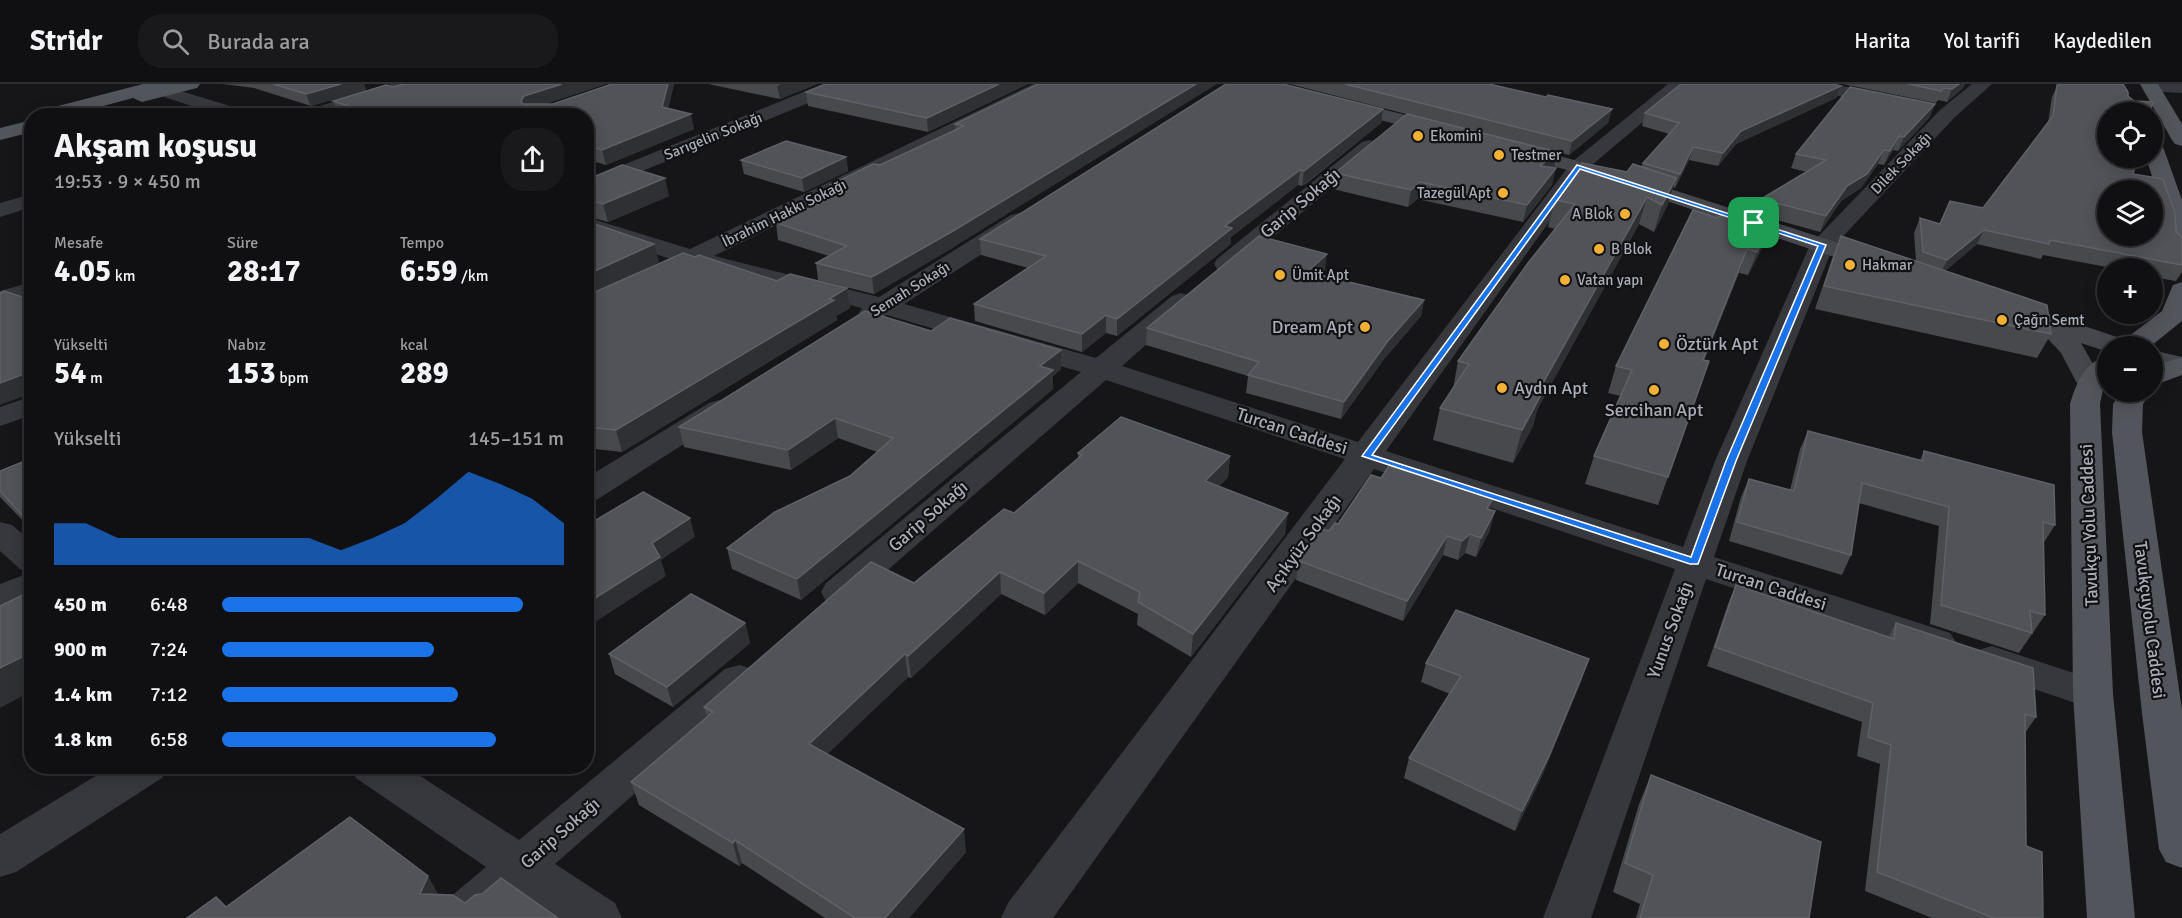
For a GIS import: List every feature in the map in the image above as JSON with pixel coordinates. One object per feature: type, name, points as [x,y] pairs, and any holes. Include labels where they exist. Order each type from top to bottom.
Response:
[{"type":"main road","points":[[73,108],[159,86],[191,84]]},
{"type":"main road","points":[[94,108],[159,86]]},
{"type":"main road","points":[[2150,86],[2181,136]]},
{"type":"main road","points":[[0,126],[24,120]]},
{"type":"main road","points":[[0,134],[24,128]]},
{"type":"main road","points":[[2160,168],[2180,227],[2182,246]]},
{"type":"main road","points":[[2149,336],[2174,314],[2182,290]]},
{"type":"main road","points":[[2163,373],[2182,365]]},
{"type":"main road","name":"Tavukçu Yolu Caddesi","points":[[2093,694],[2085,404],[2097,378]]},
{"type":"main road","name":"Tavukçuyolu Caddesi","points":[[2130,402],[2127,432],[2172,716],[2182,849]]},
{"type":"main road","points":[[2093,694],[2111,918]]},
{"type":"street","points":[[333,108],[409,84]]},
{"type":"street","name":"Sarıgelin Sokağı","points":[[594,185],[839,84]]},
{"type":"street","name":"İbrahim Hakkı Sokağı","points":[[660,273],[1047,84]]},
{"type":"street","points":[[1260,84],[1466,136]]},
{"type":"street","name":"Açıkyüz Sokağı","points":[[1025,918],[1579,166],[1679,84]]},
{"type":"street","points":[[1805,84],[1904,104]]},
{"type":"street","name":"Dilek Sokağı","points":[[1822,245],[1948,113],[1983,84]]},
{"type":"street","points":[[159,86],[221,108]]},
{"type":"street","points":[[2150,86],[2182,88]]},
{"type":"street","points":[[1926,109],[1948,113]]},
{"type":"street","name":"Garip Sokağı","points":[[819,610],[1100,368],[1401,119]]},
{"type":"street","points":[[1488,142],[1579,166],[1900,272]]},
{"type":"street","points":[[0,210],[24,202]]},
{"type":"street","name":"Semah Sokağı","points":[[854,325],[1043,205]]},
{"type":"street","name":"Turcan Caddesi","points":[[594,227],[692,258],[884,306],[1100,368],[1694,561],[2093,694]]},
{"type":"street","name":"Yunus Sokağı","points":[[1568,918],[1731,461],[1822,245]]},
{"type":"street","points":[[0,300],[24,292]]},
{"type":"street","points":[[1990,302],[2097,339]]},
{"type":"street","points":[[2045,321],[2068,343],[2080,360],[2097,373]]},
{"type":"street","points":[[2163,361],[2182,365]]},
{"type":"street","points":[[594,487],[735,399]]},
{"type":"street","points":[[0,417],[24,408]]},
{"type":"street","points":[[0,533],[24,554]]},
{"type":"street","points":[[0,600],[24,588]]},
{"type":"street","name":"Garip Sokağı","points":[[460,918],[765,656]]},
{"type":"street","points":[[0,858],[134,774]]},
{"type":"street","points":[[383,774],[597,918]]},
{"type":"building","points":[[273,84],[341,84],[306,94]]},
{"type":"building","points":[[404,84],[562,84],[524,96],[521,101],[523,104],[553,104],[612,84],[668,84],[662,107],[691,114],[602,150],[594,148],[594,108],[355,108],[333,101],[386,85],[393,87]]},
{"type":"building","points":[[826,84],[999,84],[927,118],[806,92]]},
{"type":"building","points":[[1038,84],[1196,84],[953,231],[872,277],[816,263],[847,246],[776,223],[848,190],[830,185],[873,164],[880,165],[964,126],[955,124]]},
{"type":"building","points":[[1226,84],[1283,84],[1383,109],[1304,171],[1300,170],[1225,226],[1232,228],[1117,319],[1106,315],[1082,334],[974,304],[1046,256],[980,239]]},
{"type":"building","points":[[1345,84],[1489,84],[1612,109],[1572,141]]},
{"type":"building","points":[[1681,84],[1833,84],[1841,86],[1741,131],[1723,153],[1693,147],[1680,174],[1643,163],[1679,123],[1645,113]]},
{"type":"building","points":[[1908,84],[1959,84],[1952,89],[1943,88],[1941,91]]},
{"type":"building","points":[[2123,84],[2128,96],[2134,101],[2153,102],[2097,102],[2097,168],[2134,168],[2133,174],[2163,179],[2175,213],[2176,231],[2182,238],[2182,265],[2163,261],[2163,258],[2145,258],[2050,240],[2049,244],[1984,230],[1947,260],[1923,252],[1920,218],[1940,224],[1950,201],[1983,208],[2053,116],[2057,85]]},
{"type":"building","points":[[1850,87],[1935,104],[1904,137],[1899,136],[1890,151],[1884,150],[1867,174],[1847,186],[1826,216],[1761,199],[1826,160],[1796,154]]},
{"type":"building","points":[[1407,114],[1557,152],[1540,166],[1556,168],[1527,205],[1420,182],[1411,190],[1335,173]]},
{"type":"building","points":[[786,141],[846,157],[802,178],[741,160]]},
{"type":"building","points":[[1582,163],[1627,172],[1633,164],[1676,178],[1662,205],[1647,197],[1537,394],[1541,395],[1522,430],[1440,408],[1469,364],[1458,361],[1528,263],[1575,204],[1555,200]]},
{"type":"building","points":[[622,165],[665,178],[603,204],[594,201],[594,177]]},
{"type":"building","points":[[1743,203],[1776,214],[1757,252],[1747,249],[1703,360],[1709,361],[1668,477],[1594,456],[1632,370],[1616,366],[1693,210],[1717,218]]},
{"type":"building","points":[[594,224],[654,244],[594,271]]},
{"type":"building","points":[[1259,236],[1327,254],[1307,272],[1424,300],[1387,342],[1344,402],[1248,375],[1259,362],[1147,328]]},
{"type":"building","points":[[1841,236],[2047,305],[2051,334],[1824,286]]},
{"type":"building","points":[[683,253],[695,257],[699,255],[777,281],[790,274],[847,288],[829,299],[834,300],[616,430],[594,428],[594,292]]},
{"type":"building","points":[[4,291],[24,297],[24,374],[0,383],[0,293]]},
{"type":"building","points":[[865,311],[931,331],[950,318],[1061,350],[1040,366],[1053,370],[797,579],[727,548],[775,512],[850,476],[893,438],[835,418],[788,450],[679,427]]},
{"type":"building","points":[[1121,417],[1230,456],[1205,481],[1288,513],[1193,634],[1138,602],[1140,592],[1078,561],[1044,593],[1000,572],[908,656],[905,654],[809,744],[964,829],[885,918],[855,918],[735,840],[733,843],[631,782],[713,712],[704,707],[871,562],[914,583],[1004,509],[1014,513],[1082,455],[1078,453]]},
{"type":"building","points":[[1808,431],[1923,461],[1924,451],[2054,485],[2055,525],[2043,522],[2045,615],[2030,611],[2032,633],[1941,605],[1949,507],[1862,483],[1851,555],[1737,522],[1749,479],[1794,491]]},
{"type":"building","points":[[24,461],[24,516],[0,491],[0,471]]},
{"type":"building","points":[[1389,466],[1493,498],[1487,509],[1495,511],[1481,538],[1470,534],[1462,541],[1447,536],[1407,601],[1299,561],[1322,529],[1329,531],[1335,523],[1338,524],[1371,475],[1381,478]]},
{"type":"building","points":[[643,492],[690,518],[652,543],[660,557],[594,599],[594,521]]},
{"type":"building","points":[[1736,585],[1894,639],[1896,623],[2033,668],[2036,717],[2025,714],[2026,846],[2042,852],[2043,918],[1994,918],[1877,872],[1891,745],[1868,737],[1873,703],[1715,647]]},
{"type":"building","points":[[24,594],[24,656],[0,668],[0,606]]},
{"type":"building","points":[[691,594],[745,623],[667,687],[609,654]]},
{"type":"building","points":[[1456,610],[1589,659],[1549,756],[1522,811],[1409,758],[1461,676],[1426,663]]},
{"type":"building","points":[[1651,775],[1821,842],[1809,918],[1640,918],[1653,875],[1625,863]]},
{"type":"building","points":[[350,817],[428,876],[420,894],[453,895],[465,903],[475,895],[482,894],[501,878],[558,918],[187,918],[216,897],[226,907]]},
{"type":"place","name":"Ekomini","points":[[1418,136]]},
{"type":"place","name":"Testmer","points":[[1499,155]]},
{"type":"place","name":"Tazegül Apt","points":[[1503,193]]},
{"type":"place","name":"A Blok","points":[[1625,214]]},
{"type":"place","name":"B Blok","points":[[1599,249]]},
{"type":"place","name":"Hakmar","points":[[1850,265]]},
{"type":"place","name":"Ümit Apt","points":[[1280,275]]},
{"type":"place","name":"Vatan yapı","points":[[1565,280]]},
{"type":"place","name":"Çağrı Semt","points":[[2002,320]]},
{"type":"place","name":"Dream Apt","points":[[1365,327]]},
{"type":"place","name":"Öztürk Apt","points":[[1664,344]]},
{"type":"place","name":"Aydın Apt","points":[[1502,388]]},
{"type":"place","name":"Sercihan Apt","points":[[1654,390]]},
{"type":"route","points":[[1579,166],[1754,223],[1822,245],[1731,461],[1694,561],[1367,456],[1579,166]]}]
